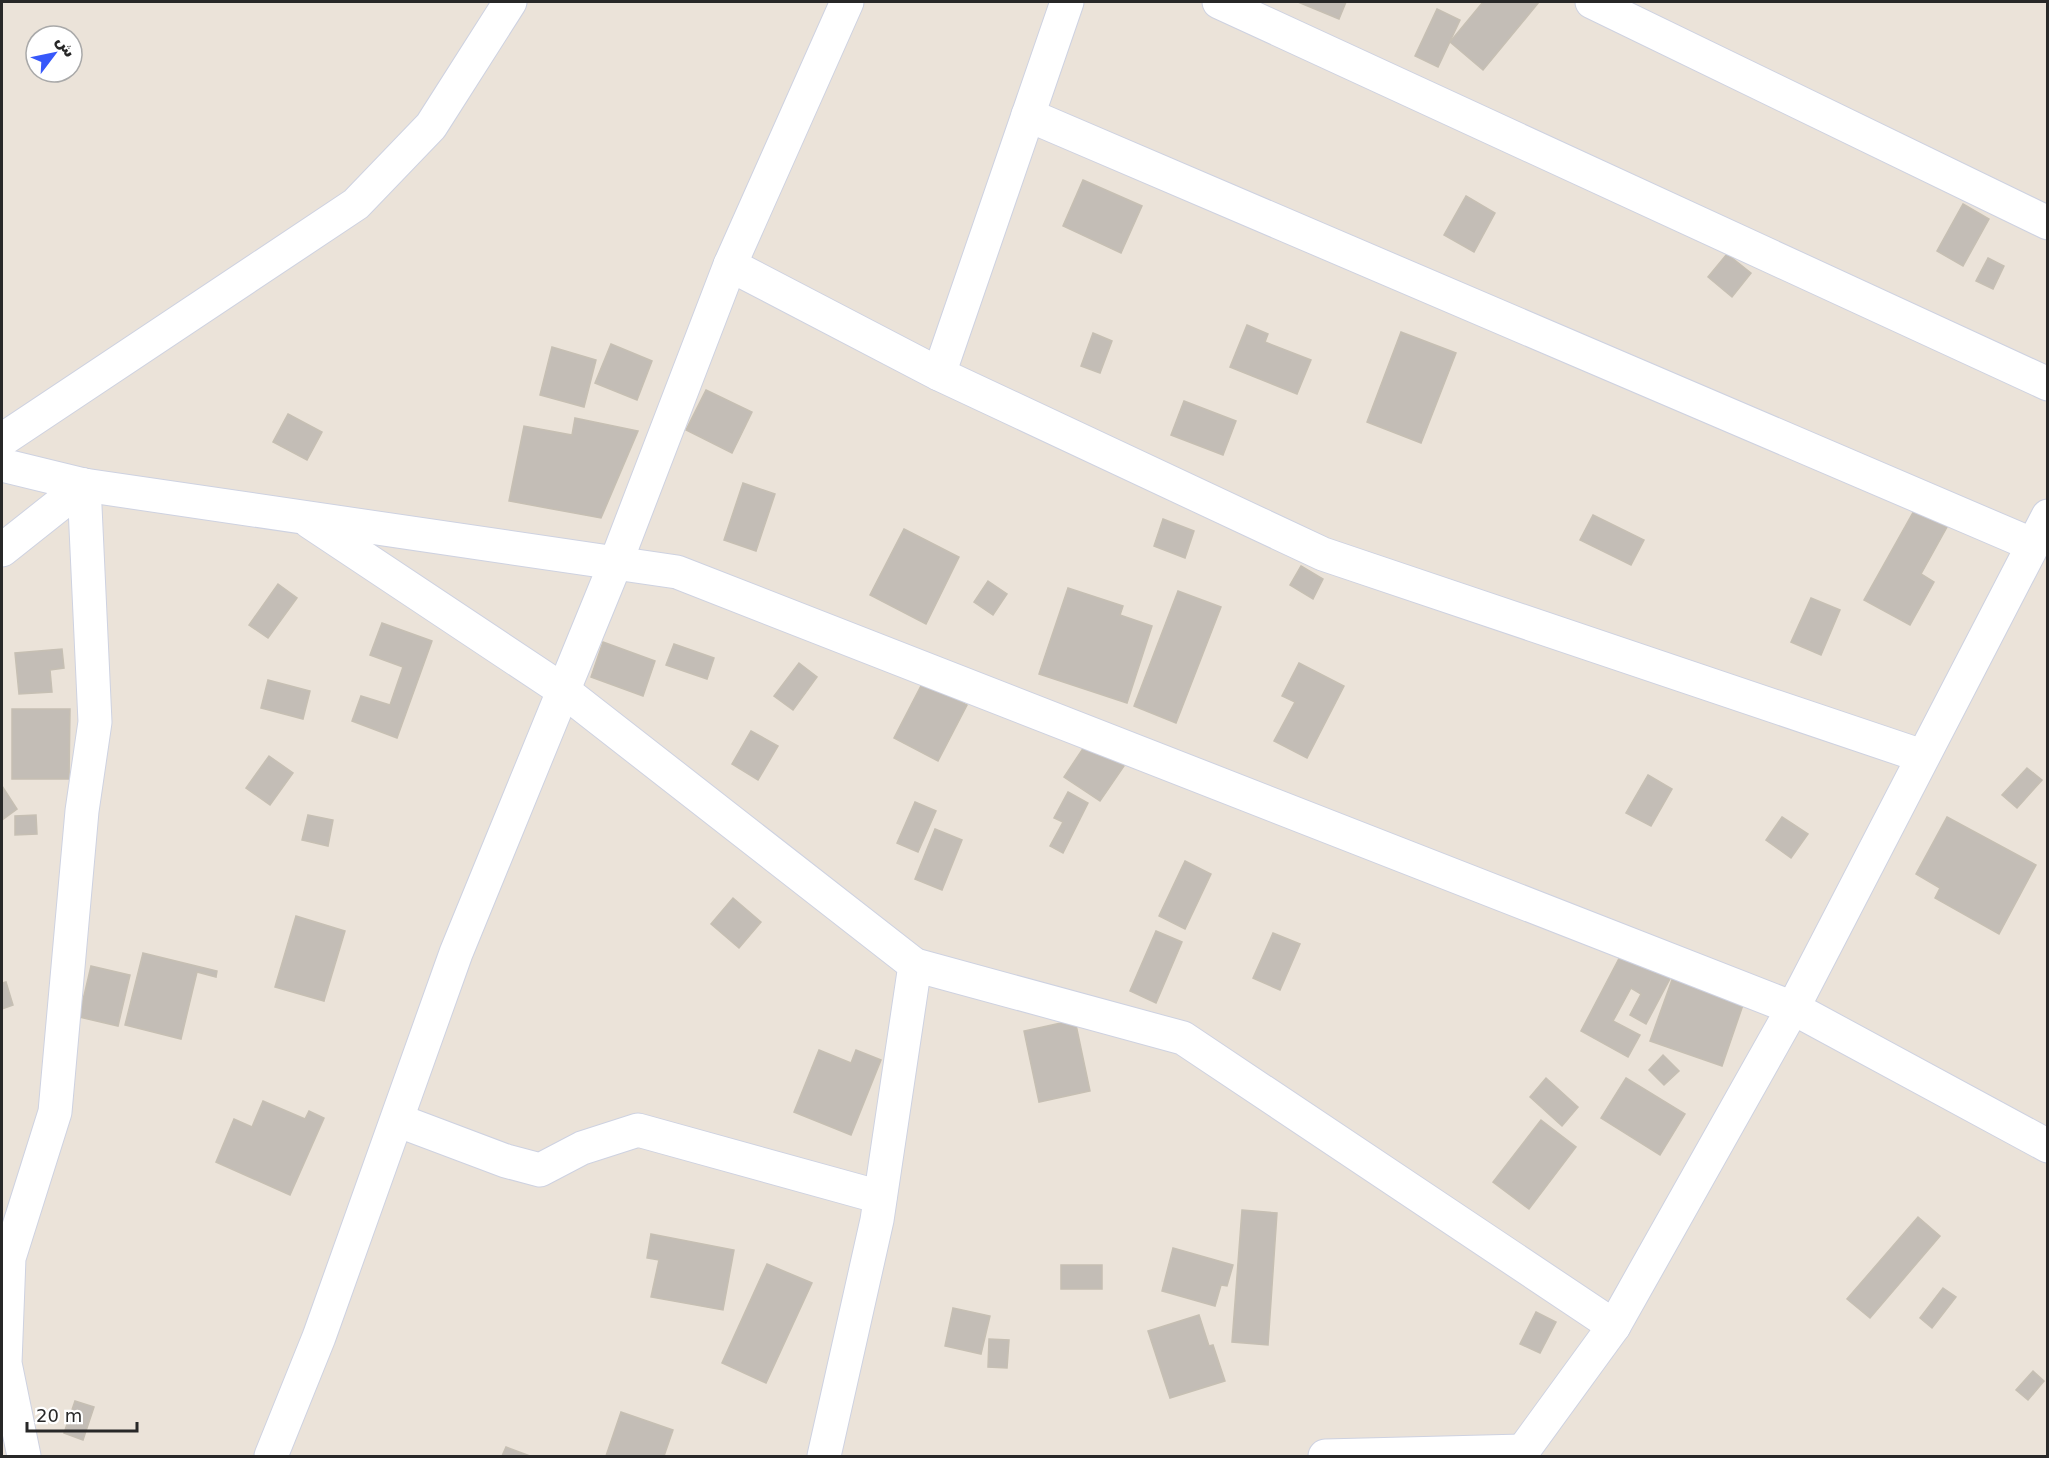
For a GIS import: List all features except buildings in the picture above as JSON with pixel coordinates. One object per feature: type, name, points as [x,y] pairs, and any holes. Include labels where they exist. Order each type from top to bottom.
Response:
[{"type":"street","points":[[2,440],[357,204],[431,126],[510,2]]},
{"type":"street","points":[[271,1456],[320,1337],[456,953],[616,562],[730,265],[847,2]]},
{"type":"street","points":[[939,374],[1067,2]]},
{"type":"street","points":[[1219,2],[2048,384]]},
{"type":"street","points":[[1592,2],[2048,222]]},
{"type":"street","points":[[1028,115],[2031,544]]},
{"type":"street","points":[[730,265],[939,374],[1323,554],[1922,756]]},
{"type":"street","points":[[2,465],[84,485],[677,572],[1793,1008],[2048,1146]]},
{"type":"street","points":[[2,550],[84,485]]},
{"type":"street","points":[[24,1456],[3,1364],[9,1258],[55,1112],[82,811],[95,722],[84,485]]},
{"type":"street","points":[[301,516],[564,691],[915,966],[1183,1038],[1614,1326]]},
{"type":"street","points":[[1325,1456],[1522,1454],[1614,1326],[1793,1008],[2031,544],[2048,516]]},
{"type":"street","points":[[824,1456],[880,1197],[915,966]]},
{"type":"street","points":[[397,1120],[506,1161],[540,1170],[582,1148],[638,1130],[880,1197]]}]
